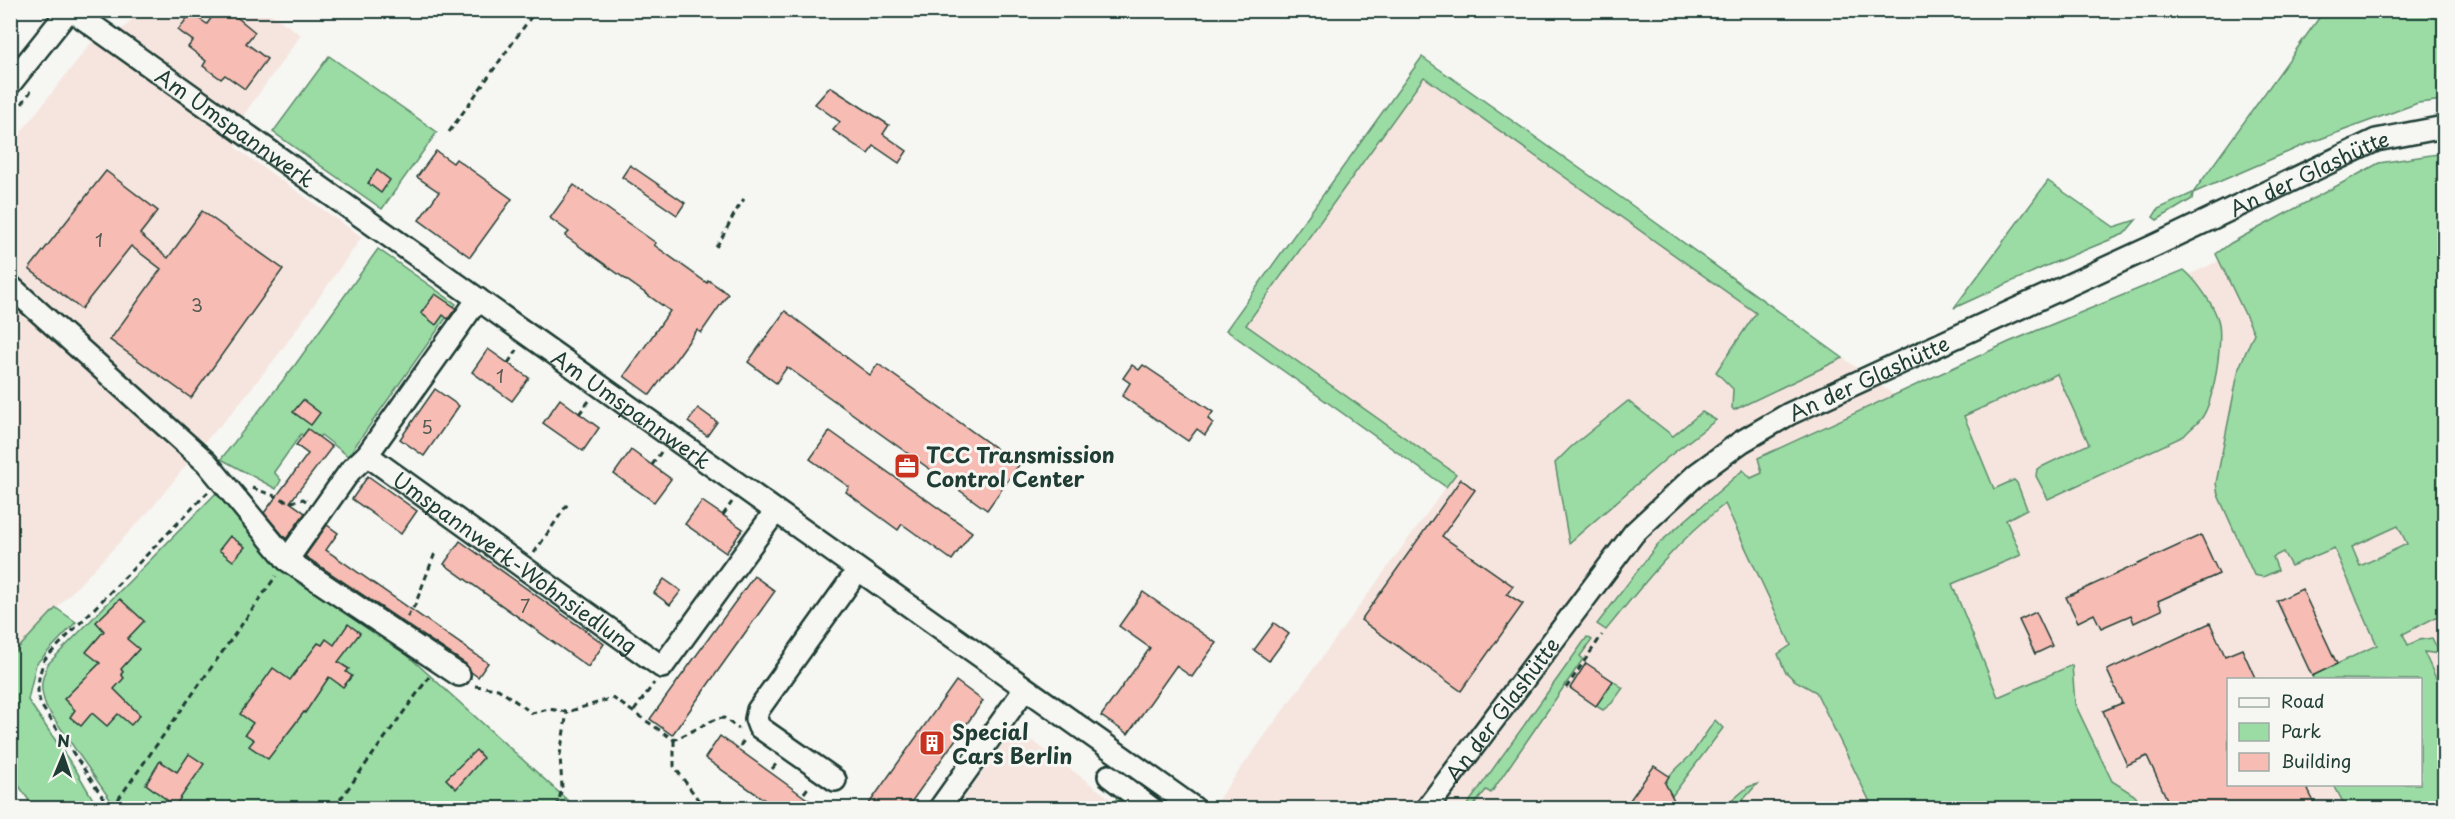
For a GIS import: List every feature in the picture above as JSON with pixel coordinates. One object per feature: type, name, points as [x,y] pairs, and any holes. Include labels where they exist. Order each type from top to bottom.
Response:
[{"type":"street","points":[[10,84],[70,10]]},
{"type":"street","name":"Am Umspannwerk","points":[[70,10],[1194,808]]},
{"type":"street","name":"An der Glashütte","points":[[1427,808],[1634,533],[1697,474],[1741,442],[1789,414],[2158,244],[2376,140],[2445,127]]},
{"type":"street","points":[[10,286],[79,345],[224,481],[287,560],[459,675]]},
{"type":"street","points":[[287,560],[350,471],[367,455],[478,299]]},
{"type":"street","name":"Umspannwerk-Wohnsiedlung","points":[[367,455],[662,667]]},
{"type":"street","points":[[662,667],[775,512]]},
{"type":"street","points":[[835,780],[759,727],[757,714],[858,570]]},
{"type":"street","points":[[940,808],[1025,689]]},
{"type":"street","points":[[1109,776],[1151,808]]},
{"type":"path","points":[[449,132],[536,10]]},
{"type":"path","points":[[716,247],[726,233],[730,218],[744,199]]},
{"type":"path","points":[[508,363],[521,343]]},
{"type":"path","points":[[579,414],[593,394]]},
{"type":"path","points":[[652,465],[666,446]]},
{"type":"path","points":[[287,560],[111,808],[41,705],[36,692],[44,660],[224,481],[265,491],[288,503],[303,499],[321,510]]},
{"type":"path","points":[[723,515],[736,496]]},
{"type":"path","points":[[524,567],[569,502]]},
{"type":"path","points":[[396,634],[415,605],[435,553]]},
{"type":"path","points":[[1566,688],[1602,635]]},
{"type":"path","points":[[334,808],[439,663]]},
{"type":"path","points":[[634,711],[660,675],[662,667]]},
{"type":"path","points":[[459,675],[471,686],[498,689],[532,713],[549,709],[567,712],[614,698],[674,740]]},
{"type":"path","points":[[559,807],[562,788],[560,755],[567,712]]},
{"type":"path","points":[[674,740],[716,719],[724,718],[740,730]]},
{"type":"path","points":[[740,746],[747,735]]},
{"type":"path","points":[[674,740],[674,766],[704,808]]},
{"type":"path","points":[[804,793],[812,783]]},
{"type":"shaded area","points":[[139,11],[267,11],[301,35],[245,113],[236,148],[362,237],[281,351],[231,414],[200,447],[11,273],[10,146],[91,43],[125,27]]},
{"type":"shaded area","points":[[1422,57],[1908,405],[2296,225],[2444,556],[2444,808],[1212,808],[1446,487],[1226,330]]},
{"type":"shaded area","points":[[10,295],[191,459],[152,508],[11,656]]},
{"type":"shaded area","name":"Special Cars Berlin","points":[[1014,727],[1116,803],[1112,808],[957,808]]},
{"type":"green space","points":[[2324,11],[2444,11],[2444,100],[2418,103],[2304,145],[2193,193]]},
{"type":"green space","points":[[329,56],[437,132],[382,209],[273,132]]},
{"type":"green space","points":[[1422,57],[1843,358],[1734,410],[1732,408],[1733,389],[1716,372],[1756,313],[1424,77],[1246,325],[1456,474],[1446,487],[1226,330]]},
{"type":"green space","points":[[2444,153],[2444,613],[2403,634],[2408,645],[2432,638],[2440,654],[2424,652],[2444,696],[2444,808],[2346,808],[2335,786],[2422,786],[2422,678],[2313,678],[2312,676],[2377,645],[2334,548],[2291,566],[2283,552],[2273,557],[2278,570],[2263,577],[2254,575],[2218,495],[2216,483],[2239,368],[2254,333],[2216,254],[2231,243],[2379,163]],"holes":[[[2398,526],[2407,544],[2360,566],[2352,547]]]},
{"type":"green space","points":[[2048,181],[2114,227],[2136,220],[2124,234],[1954,308]]},
{"type":"green space","points":[[2193,193],[2192,199],[2157,220],[2153,217],[2158,209]]},
{"type":"green space","points":[[378,249],[456,304],[348,456],[321,435],[314,443],[301,434],[274,472],[281,480],[276,489],[221,459],[295,365]]},
{"type":"green space","points":[[2184,270],[2205,294],[2219,324],[2216,373],[2210,400],[2201,419],[2184,436],[2048,499],[2036,476],[2037,469],[2089,444],[2057,374],[1964,416],[1994,489],[2014,480],[2027,509],[2006,520],[2021,555],[1952,584],[1998,697],[2072,665],[2075,704],[2112,781],[2134,795],[2146,808],[1873,808],[1816,692],[1794,680],[1785,671],[1778,654],[1791,645],[1725,504],[1676,548],[1606,630],[1597,624],[1657,545],[1743,470],[1751,478],[1762,473],[1758,458],[2009,342]]},
{"type":"green space","points":[[1628,401],[1673,436],[1702,412],[1716,420],[1667,458],[1569,543],[1555,463],[1571,447]]},
{"type":"green space","points":[[222,487],[576,808],[116,808],[46,707],[42,690],[43,676],[48,664]]},
{"type":"green space","points":[[56,608],[76,622],[36,664],[28,700],[77,772],[98,808],[34,808],[11,774],[11,656]]},
{"type":"green space","points":[[1587,637],[1592,640],[1580,656],[1583,659],[1491,793],[1486,790],[1472,808],[1465,808]]},
{"type":"green space","points":[[1613,681],[1623,688],[1612,703],[1603,710],[1596,706]]},
{"type":"green space","points":[[1715,720],[1723,728],[1663,808],[1647,808],[1669,776],[1692,754]]},
{"type":"green space","points":[[1757,784],[1736,808],[1723,808],[1748,787]]},
{"type":"green space","points":[[1119,795],[1140,808],[1110,808]]},
{"type":"building","points":[[217,10],[228,10],[255,32],[246,43],[267,59],[245,89],[225,75],[221,79],[203,66],[206,61],[188,47],[193,41],[178,30],[191,13],[207,24]]},
{"type":"building","points":[[830,87],[889,125],[883,134],[907,151],[899,163],[874,146],[868,154],[833,130],[840,122],[815,104]]},
{"type":"building","points":[[436,151],[453,163],[456,159],[512,199],[470,257],[419,220],[439,192],[417,177]]},
{"type":"building","points":[[630,165],[685,203],[677,215],[622,177]]},
{"type":"building","points":[[377,170],[390,180],[381,193],[368,183]]},
{"type":"building","points":[[106,171],[158,211],[140,234],[168,258],[202,211],[283,269],[191,398],[110,340],[161,269],[131,246],[81,309],[29,269]]},
{"type":"building","points":[[574,185],[656,243],[654,245],[707,283],[708,280],[728,294],[701,333],[697,330],[650,395],[624,376],[670,311],[565,236],[569,232],[550,218]]},
{"type":"building","points":[[435,294],[456,308],[448,319],[443,315],[436,325],[421,313]]},
{"type":"building","points":[[785,311],[870,375],[878,364],[1019,465],[987,510],[787,367],[776,383],[748,362]]},
{"type":"building","points":[[488,349],[529,378],[512,401],[472,372]]},
{"type":"building","points":[[1132,365],[1139,370],[1143,365],[1213,412],[1208,419],[1213,423],[1205,435],[1197,429],[1188,441],[1122,396],[1130,383],[1123,378]]},
{"type":"building","points":[[435,389],[459,406],[424,456],[400,439]]},
{"type":"building","points":[[560,399],[599,428],[583,451],[543,423]]},
{"type":"building","points":[[303,400],[320,413],[311,425],[293,412]]},
{"type":"building","points":[[698,408],[717,422],[707,436],[688,422]]},
{"type":"building","points":[[308,429],[332,447],[290,502],[305,513],[286,539],[264,513],[308,454],[296,445]]},
{"type":"building","points":[[830,431],[972,532],[952,560],[902,524],[898,530],[846,492],[849,487],[810,459]]},
{"type":"building","points":[[631,450],[671,479],[654,502],[614,474]]},
{"type":"building","points":[[368,476],[417,511],[401,534],[352,499]]},
{"type":"building","points":[[1461,479],[1475,490],[1442,536],[1513,586],[1507,594],[1523,604],[1461,691],[1361,620]]},
{"type":"building","points":[[702,501],[743,529],[726,553],[685,524]]},
{"type":"building","points":[[327,525],[338,533],[326,550],[488,663],[478,677],[466,664],[305,556]]},
{"type":"building","points":[[2201,535],[2219,574],[2158,601],[2162,610],[2134,623],[2131,615],[2101,628],[2094,614],[2078,622],[2066,597]]},
{"type":"building","points":[[230,536],[245,547],[233,561],[219,550]]},
{"type":"building","points":[[460,541],[604,644],[588,667],[444,564]]},
{"type":"building","points":[[754,576],[775,591],[672,735],[650,719]]},
{"type":"building","points":[[664,579],[681,591],[670,605],[654,593]]},
{"type":"building","points":[[2302,589],[2337,664],[2312,676],[2277,601]]},
{"type":"building","points":[[1143,592],[1216,643],[1192,677],[1176,666],[1128,734],[1101,716],[1150,648],[1119,626]]},
{"type":"building","points":[[120,599],[144,621],[127,639],[139,649],[121,669],[124,678],[114,689],[140,715],[131,725],[118,714],[107,726],[92,713],[81,726],[70,717],[75,710],[64,699],[100,663],[86,652],[104,631],[96,622]]},
{"type":"building","points":[[2036,612],[2052,646],[2035,654],[2019,620]]},
{"type":"building","points":[[1274,623],[1289,634],[1269,661],[1254,650]]},
{"type":"building","points":[[2210,623],[2225,656],[2242,649],[2255,678],[2227,678],[2227,786],[2306,786],[2317,808],[2171,808],[2147,756],[2127,765],[2103,711],[2122,703],[2107,670]]},
{"type":"building","points":[[348,624],[360,633],[338,662],[349,669],[346,672],[352,676],[343,687],[329,677],[305,713],[268,759],[249,746],[254,740],[245,734],[253,723],[240,714],[273,668],[290,680],[318,643],[322,645],[326,639],[334,645]]},
{"type":"building","points":[[1586,663],[1613,681],[1596,706],[1570,688]]},
{"type":"building","name":"Special Cars Berlin","points":[[956,681],[983,701],[907,808],[866,808]]},
{"type":"building","points":[[720,736],[821,808],[776,808],[705,758]]},
{"type":"building","points":[[476,750],[483,758],[456,789],[446,779]]},
{"type":"building","points":[[189,754],[204,764],[175,806],[146,784],[160,761],[177,772]]},
{"type":"building","points":[[1654,766],[1669,776],[1665,783],[1678,808],[1642,808],[1630,800]]},
{"type":"place","name":"TCC Transmission Control Center","points":[[907,466]]},
{"type":"place","name":"Special Cars Berlin","points":[[932,743]]}]
